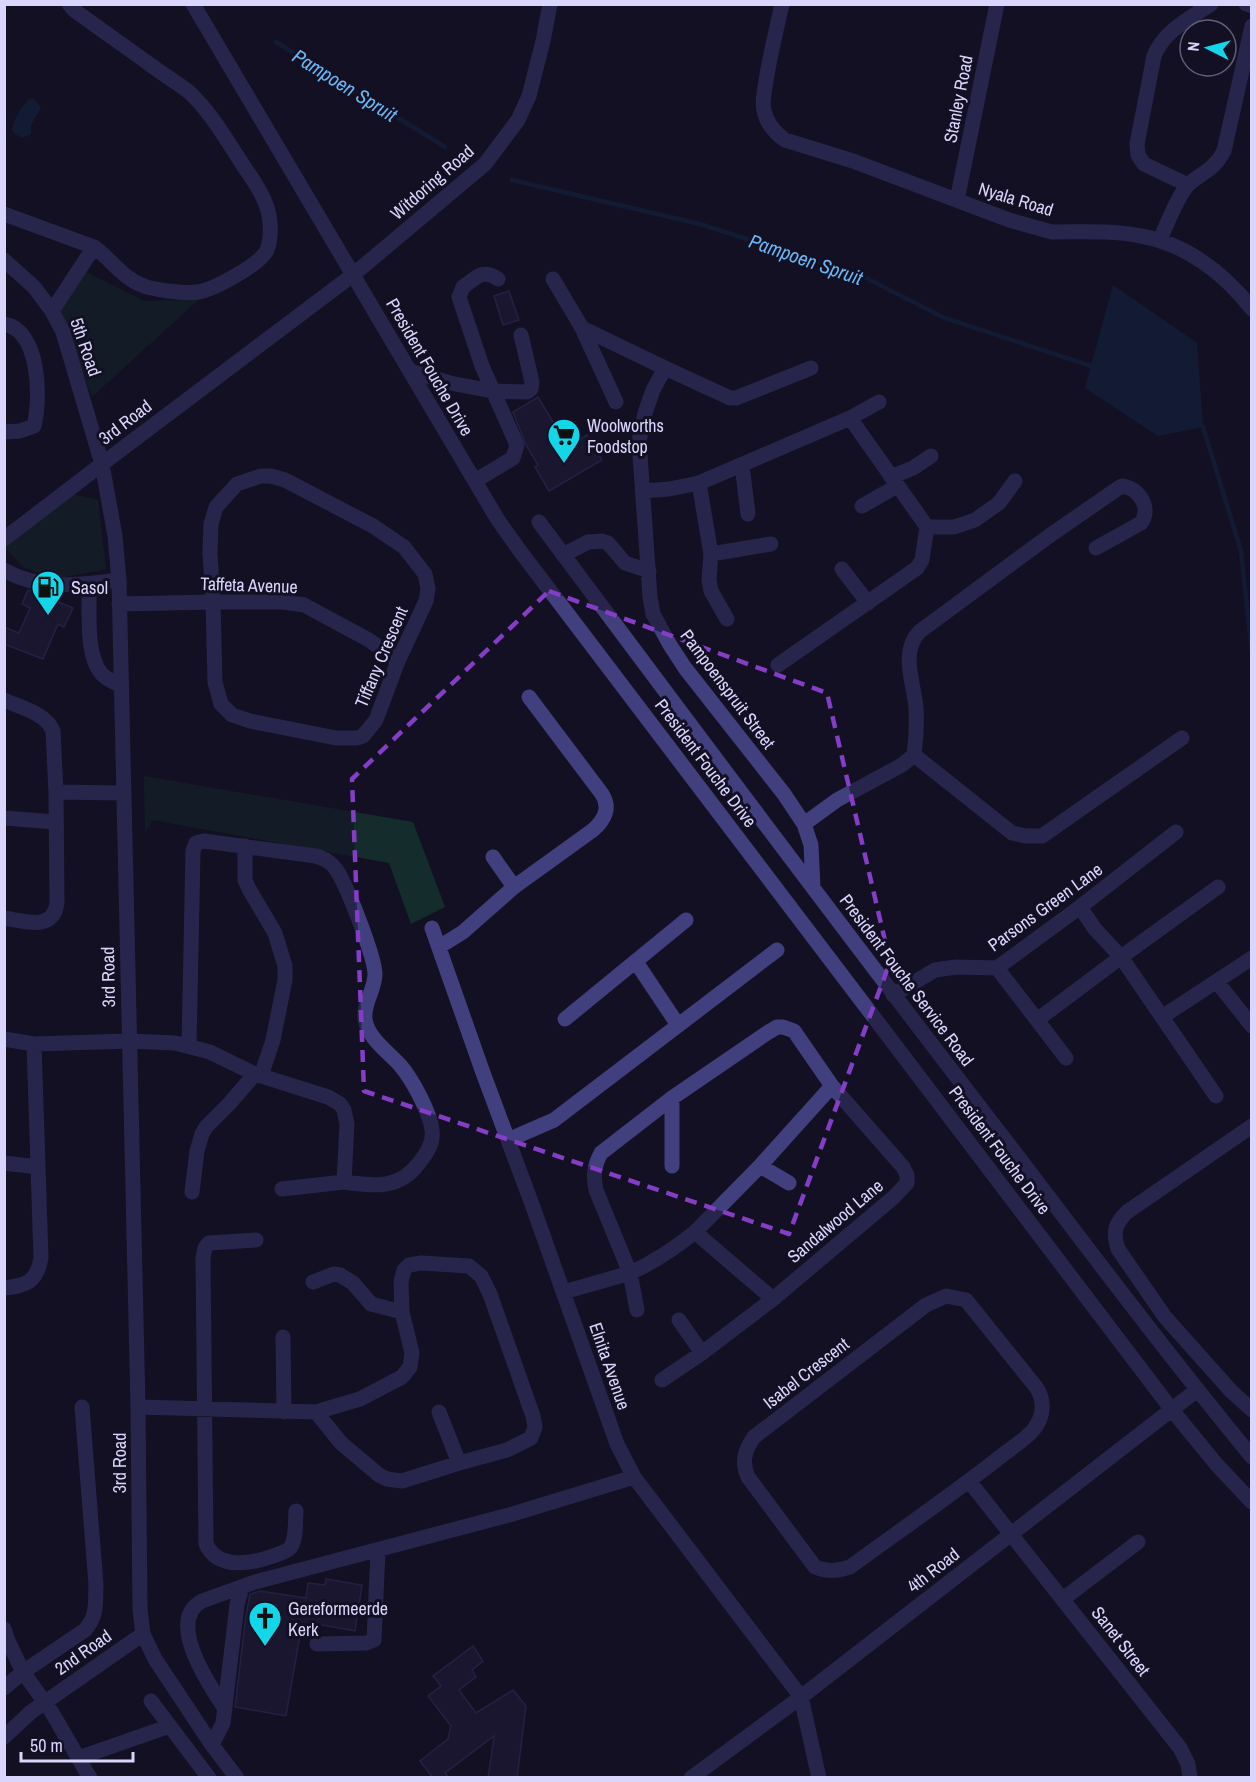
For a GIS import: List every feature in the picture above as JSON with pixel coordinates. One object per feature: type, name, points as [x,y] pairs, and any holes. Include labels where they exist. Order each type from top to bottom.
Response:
[{"type":"street","points":[[4,214],[94,247],[107,256],[123,274],[145,287],[199,292],[240,272],[261,258],[267,250],[270,230],[267,205],[224,136],[190,93],[74,10],[69,4]]},
{"type":"street","name":"President Fouche Drive","points":[[193,4],[498,520],[1172,1410],[1217,1466],[1251,1502]]},
{"type":"street","name":"Witdoring Road","points":[[354,274],[485,164],[503,141],[518,120],[529,96],[550,4]]},
{"type":"street","name":"Nyala Road","points":[[782,4],[763,104],[765,117],[776,134],[784,140],[853,161],[1041,230],[1124,233],[1160,240],[1207,264],[1240,294],[1251,309]]},
{"type":"street","name":"Stanley Road","points":[[957,200],[997,4]]},
{"type":"street","points":[[1188,185],[1144,164],[1138,155],[1137,144],[1158,45],[1176,27],[1211,4]]},
{"type":"street","points":[[1246,4],[1251,6]]},
{"type":"street","points":[[1160,240],[1188,185],[1209,171],[1224,151],[1251,26]]},
{"type":"street","points":[[52,311],[94,247]]},
{"type":"street","name":"5th Road","points":[[4,260],[34,287],[52,311],[63,332],[102,464]]},
{"type":"street","name":"3rd Road","points":[[237,1778],[212,1745],[155,1659],[143,1634],[140,1610],[138,1407],[119,580],[114,528],[102,464],[354,274]]},
{"type":"street","points":[[475,481],[513,458],[517,445],[492,391],[459,297],[463,287],[483,274],[492,274],[498,279]]},
{"type":"street","points":[[553,279],[582,327],[616,402]]},
{"type":"street","points":[[4,324],[18,329],[25,337],[38,385],[34,426],[20,431],[4,432]]},
{"type":"street","points":[[582,327],[730,398],[736,398],[811,368]]},
{"type":"street","points":[[410,371],[450,383],[492,391],[527,392],[531,389],[532,382],[522,336]]},
{"type":"street","name":"Pampoenspruit Street","points":[[665,368],[653,390],[640,430],[639,450],[650,597],[654,614],[685,668],[784,794],[804,824],[811,845],[813,888]]},
{"type":"street","points":[[643,491],[699,483],[850,418],[879,402]]},
{"type":"street","points":[[778,665],[917,568],[922,560],[927,527],[850,418]]},
{"type":"street","points":[[862,506],[931,456]]},
{"type":"street","points":[[5,537],[102,464]]},
{"type":"street","points":[[742,465],[748,514]]},
{"type":"street","name":"Tiffany Crescent","points":[[271,476],[285,480],[373,526],[404,547],[425,574],[428,589],[426,601],[398,661],[376,720],[363,736],[351,739],[250,722],[232,716],[221,704],[215,682],[210,534],[216,507],[237,484],[255,477],[271,476]]},
{"type":"street","points":[[927,527],[954,527],[975,520],[999,503],[1015,482]]},
{"type":"street","points":[[699,483],[711,554],[709,580],[711,591],[727,619]]},
{"type":"street","points":[[804,824],[837,800],[902,765],[914,755],[916,708],[909,656],[913,638],[1107,495],[1122,486],[1133,489],[1144,504],[1145,518],[1141,523],[1096,548]]},
{"type":"street","name":"President Fouche Service Road","points":[[539,522],[893,996],[1197,1390],[1251,1456]]},
{"type":"street","points":[[563,555],[588,542],[602,541],[608,543],[625,563],[649,572]]},
{"type":"street","points":[[711,554],[771,544]]},
{"type":"street","points":[[842,569],[868,603]]},
{"type":"street","points":[[4,570],[31,581],[50,585],[73,586],[119,580]]},
{"type":"street","points":[[89,584],[93,659],[102,675],[121,686]]},
{"type":"street","name":"Taffeta Avenue","points":[[119,604],[283,602],[304,605],[369,640],[398,661]]},
{"type":"street","points":[[439,947],[463,932],[514,887],[593,830],[603,818],[607,807],[602,794],[529,698]]},
{"type":"street","points":[[4,700],[44,718],[53,731],[57,903],[54,915],[46,921],[38,923],[4,918]]},
{"type":"street","points":[[914,755],[1012,832],[1032,837],[1042,836],[1182,738]]},
{"type":"street","points":[[56,792],[124,793]]},
{"type":"street","points":[[4,818],[56,822]]},
{"type":"street","name":"Parsons Green Lane","points":[[893,996],[935,970],[956,967],[997,968],[1176,832]]},
{"type":"street","points":[[189,1046],[194,847],[199,841],[204,841],[316,856],[330,862],[338,872],[356,914],[375,972],[365,1020],[372,1034],[416,1088],[433,1131],[428,1152],[416,1167],[400,1180],[387,1185],[375,1186],[344,1182],[282,1188]]},
{"type":"street","points":[[192,1192],[197,1151],[202,1134],[206,1127],[258,1075],[273,1040],[285,980],[285,966],[275,933],[245,880],[244,846]]},
{"type":"street","points":[[493,857],[514,887]]},
{"type":"street","points":[[1037,1020],[1218,887]]},
{"type":"street","points":[[1080,907],[1095,929],[1121,957],[1216,1096]]},
{"type":"street","points":[[565,1019],[686,920]]},
{"type":"street","name":"Elnita Avenue","points":[[432,928],[617,1444],[634,1477],[801,1697],[819,1778]]},
{"type":"street","points":[[508,1140],[554,1120],[777,950]]},
{"type":"street","points":[[1162,1017],[1251,957]]},
{"type":"street","points":[[636,962],[678,1025]]},
{"type":"street","points":[[997,968],[1066,1058]]},
{"type":"street","points":[[1216,982],[1251,1026]]},
{"type":"street","name":"Sandalwood Lane","points":[[637,1310],[630,1273],[596,1190],[593,1176],[601,1153],[672,1098],[777,1027],[794,1031],[832,1086],[898,1160],[907,1175],[907,1183],[894,1197],[773,1299],[662,1380]]},
{"type":"street","points":[[4,1039],[34,1044],[129,1041],[165,1042],[189,1046],[210,1052],[258,1075],[312,1091],[340,1104],[344,1110],[347,1124],[344,1182]]},
{"type":"street","points":[[4,1288],[26,1284],[37,1275],[41,1258],[34,1044]]},
{"type":"street","points":[[564,1292],[630,1273],[678,1246],[695,1232],[760,1166],[832,1086]]},
{"type":"street","points":[[672,1098],[672,1166]]},
{"type":"street","points":[[1251,1126],[1127,1212],[1120,1220],[1115,1238],[1118,1249],[1165,1317],[1251,1410]]},
{"type":"street","points":[[4,1163],[38,1167]]},
{"type":"street","points":[[760,1166],[789,1184]]},
{"type":"street","points":[[695,1232],[773,1299]]},
{"type":"street","points":[[256,1240],[209,1243],[205,1248],[203,1258],[206,1544],[210,1552],[224,1560],[238,1563],[257,1562],[287,1550],[293,1542],[296,1510]]},
{"type":"street","points":[[138,1407],[316,1412],[360,1399],[402,1377],[410,1367],[412,1353],[402,1312],[401,1282],[404,1270],[409,1265],[421,1263],[469,1266],[481,1276],[490,1294],[535,1427],[531,1438],[515,1446],[402,1481],[387,1479],[379,1475],[341,1443],[316,1412]]},
{"type":"street","points":[[313,1282],[334,1274],[340,1275],[353,1283],[371,1304],[402,1312]]},
{"type":"street","name":"Isabel Crescent","points":[[946,1296],[966,1300],[1042,1395],[1041,1417],[1034,1430],[969,1481],[850,1566],[828,1571],[815,1567],[808,1559],[748,1477],[743,1460],[748,1445],[754,1437],[926,1305],[946,1296]]},
{"type":"street","points":[[680,1320],[702,1353]]},
{"type":"street","points":[[283,1337],[284,1412]]},
{"type":"street","name":"4th Road","points":[[691,1778],[801,1697],[1197,1390]]},
{"type":"street","points":[[4,1688],[23,1672],[85,1630],[93,1621],[96,1585],[82,1407]]},
{"type":"street","points":[[439,1412],[459,1462]]},
{"type":"street","points":[[225,1709],[205,1679],[195,1657],[188,1622],[194,1605],[255,1582],[378,1551],[568,1498],[634,1477]]},
{"type":"street","points":[[969,1481],[1012,1533]]},
{"type":"street","name":"Sanet Street","points":[[1012,1533],[1180,1748],[1188,1764],[1190,1778]]},
{"type":"street","points":[[1063,1599],[1138,1542]]},
{"type":"street","points":[[317,1644],[366,1643],[374,1640],[378,1551]]},
{"type":"street","points":[[212,1745],[223,1723],[237,1605],[242,1587]]},
{"type":"street","points":[[4,1629],[23,1672],[45,1702],[90,1778]]},
{"type":"street","name":"2nd Road","points":[[4,1737],[45,1702],[143,1634]]},
{"type":"street","points":[[151,1701],[209,1778]]},
{"type":"street","points":[[78,1758],[170,1726]]},
{"type":"highlighted area","points":[[549,591],[827,693],[890,962],[789,1234],[364,1091],[352,779]]},
{"type":"green space","points":[[84,271],[144,301],[198,300],[92,397],[59,305]]},
{"type":"green space","points":[[72,494],[98,500],[106,569],[54,579],[23,567],[5,548]]},
{"type":"green space","points":[[144,776],[413,822],[445,907],[411,924],[389,863],[153,820],[145,833]]},
{"type":"water","points":[[29,99],[34,99],[41,107],[31,125],[31,134],[22,138],[12,130],[18,113]]},
{"type":"water","points":[[1113,285],[1197,343],[1203,427],[1158,436],[1085,388]]},
{"type":"building","points":[[509,291],[519,320],[503,325],[494,296]]},
{"type":"building","points":[[538,397],[568,447],[587,435],[602,460],[549,491],[535,467],[538,465],[526,445],[513,412]]},
{"type":"building","name":"Sasol","points":[[28,590],[73,608],[64,627],[58,624],[43,659],[4,644],[4,627],[19,633],[30,608],[22,604]]},
{"type":"building","name":"Gereformeerde Kerk","points":[[326,1579],[362,1585],[355,1631],[316,1624],[314,1635],[311,1637],[300,1635],[286,1716],[235,1707],[250,1594],[260,1591],[306,1598],[308,1583],[325,1585]]},
{"type":"building","points":[[473,1646],[483,1661],[472,1670],[476,1677],[459,1690],[476,1713],[513,1690],[526,1706],[517,1778],[488,1778],[494,1736],[445,1773],[449,1778],[433,1778],[420,1761],[448,1739],[451,1726],[428,1696],[441,1686],[433,1676]]},
{"type":"waterway","name":"Pampoen Spruit","points":[[276,42],[445,147]]},
{"type":"waterway","name":"Pampoen Spruit","points":[[512,180],[700,224],[862,276],[945,318],[1091,366]]},
{"type":"waterway","name":"Pampoen Spruit","points":[[1203,427],[1241,551],[1252,653]]},
{"type":"place","name":"Woolworths Foodstop","points":[[564,464]]},
{"type":"place","name":"Sasol","points":[[48,616]]},
{"type":"place","name":"Gereformeerde Kerk","points":[[265,1647]]}]
